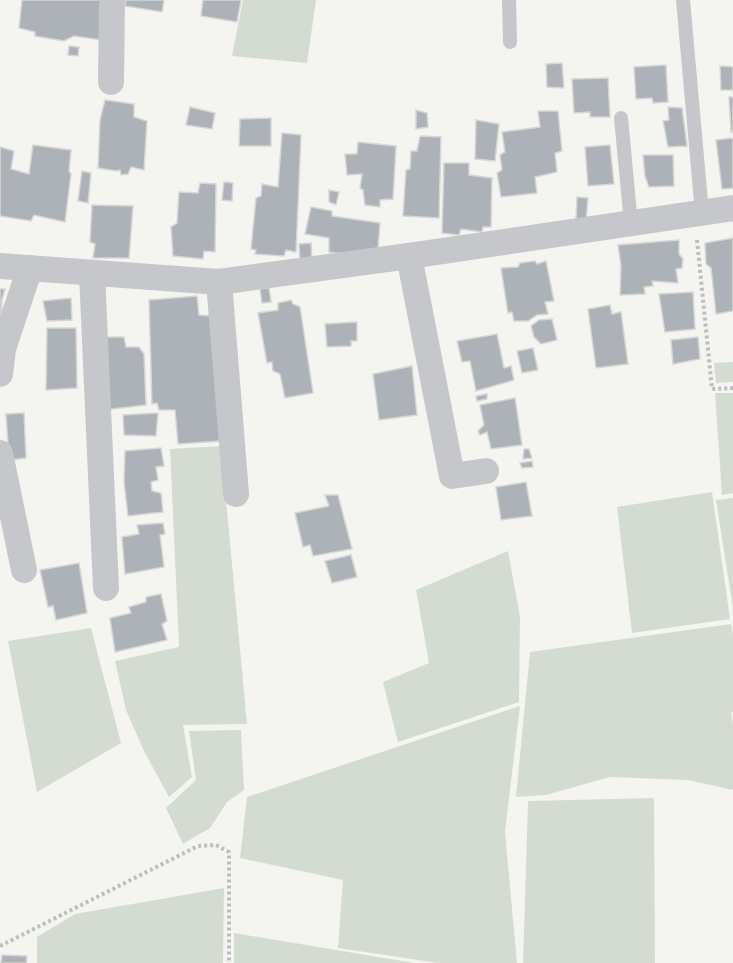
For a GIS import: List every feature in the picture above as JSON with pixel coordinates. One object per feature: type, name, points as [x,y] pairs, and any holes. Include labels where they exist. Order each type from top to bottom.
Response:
[{"type":"street","points":[[111,82],[112,0]]},
{"type":"street","points":[[0,266],[219,282],[733,208]]},
{"type":"street","points":[[409,256],[452,476],[486,471]]},
{"type":"street","points":[[0,374],[3,349],[30,268]]},
{"type":"street","points":[[92,273],[106,588]]},
{"type":"street","points":[[219,282],[236,495]]},
{"type":"street","points":[[0,453],[24,570]]},
{"type":"lane","points":[[509,0],[510,42]]},
{"type":"lane","points":[[682,0],[698,213]]},
{"type":"lane","points":[[621,118],[631,224]]},
{"type":"path","points":[[698,213],[712,389],[733,388]]},
{"type":"path","points":[[0,946],[198,846],[216,845],[229,852],[229,963]]},
{"type":"shaded area","points":[[243,0],[316,0],[307,63],[232,56]]},
{"type":"shaded area","points":[[733,362],[733,382],[716,383],[714,363]]},
{"type":"shaded area","points":[[715,393],[733,393],[733,493],[722,495]]},
{"type":"shaded area","points":[[221,446],[247,724],[183,725],[192,777],[169,797],[144,751],[126,710],[115,661],[179,647],[170,449]]},
{"type":"shaded area","points":[[712,492],[730,619],[632,633],[617,507]]},
{"type":"shaded area","points":[[733,498],[733,608],[716,500]]},
{"type":"shaded area","points":[[508,551],[520,617],[519,702],[398,742],[383,682],[429,663],[416,590]]},
{"type":"shaded area","points":[[731,624],[733,635],[733,712],[731,712],[733,790],[688,780],[610,777],[546,795],[516,797],[530,652]]},
{"type":"shaded area","points":[[91,628],[121,743],[37,792],[8,641]]},
{"type":"shaded area","points":[[520,706],[505,832],[517,963],[438,963],[338,948],[343,880],[240,858],[247,797]]},
{"type":"shaded area","points":[[241,730],[244,790],[227,802],[210,828],[183,844],[166,808],[196,780],[189,731]]},
{"type":"shaded area","points":[[654,798],[655,963],[523,963],[528,801]]},
{"type":"shaded area","points":[[224,888],[223,963],[37,963],[37,937],[75,914]]},
{"type":"shaded area","points":[[234,933],[414,963],[234,963]]},
{"type":"building","points":[[22,0],[106,0],[101,40],[74,36],[64,41],[35,36],[35,32],[19,28]]},
{"type":"building","points":[[126,0],[164,0],[162,12],[125,6]]},
{"type":"building","points":[[203,0],[241,0],[237,22],[201,16]]},
{"type":"building","points":[[69,46],[79,47],[78,56],[68,55]]},
{"type":"building","points":[[562,63],[564,88],[547,87],[546,64]]},
{"type":"building","points":[[666,65],[668,102],[653,103],[652,98],[636,99],[634,67]]},
{"type":"building","points":[[720,66],[733,67],[733,90],[721,90]]},
{"type":"building","points":[[608,78],[610,117],[590,117],[590,112],[574,113],[572,79]]},
{"type":"building","points":[[729,97],[733,97],[733,132],[731,132]]},
{"type":"building","points":[[105,100],[134,104],[134,117],[147,121],[144,170],[131,167],[128,174],[121,175],[120,170],[98,168],[100,120]]},
{"type":"building","points":[[190,107],[215,113],[212,129],[186,125]]},
{"type":"building","points":[[668,107],[682,108],[687,146],[668,147],[663,121],[669,120]]},
{"type":"building","points":[[416,110],[427,113],[428,127],[416,129]]},
{"type":"building","points":[[538,111],[558,111],[562,151],[555,153],[557,172],[535,177],[537,193],[501,197],[497,173],[502,170],[500,155],[505,152],[502,132],[540,127]]},
{"type":"building","points":[[271,118],[271,146],[239,146],[240,119]]},
{"type":"building","points":[[476,120],[499,124],[495,161],[475,159]]},
{"type":"building","points":[[282,133],[301,135],[296,252],[286,250],[284,256],[255,254],[256,250],[251,249],[256,198],[261,196],[262,184],[278,187]]},
{"type":"building","points":[[420,136],[441,137],[439,218],[403,216],[406,170],[410,169],[411,151],[417,151]]},
{"type":"building","points":[[733,138],[733,188],[722,189],[716,140]]},
{"type":"building","points":[[358,142],[396,146],[393,199],[380,200],[380,207],[365,205],[363,190],[360,188],[362,174],[347,175],[345,154],[357,154]]},
{"type":"building","points":[[33,145],[71,150],[69,171],[71,174],[65,222],[34,215],[31,221],[0,216],[0,147],[14,151],[11,169],[29,174]]},
{"type":"building","points":[[610,145],[614,184],[588,186],[585,147]]},
{"type":"building","points":[[643,155],[673,155],[674,186],[649,187],[645,176]]},
{"type":"building","points":[[444,163],[469,163],[469,175],[492,178],[491,227],[483,227],[482,232],[461,229],[459,235],[442,233]]},
{"type":"building","points":[[82,171],[91,173],[88,203],[78,201]]},
{"type":"building","points":[[224,182],[233,183],[232,201],[222,200]]},
{"type":"building","points":[[200,183],[216,184],[215,252],[204,251],[203,259],[173,256],[171,227],[177,223],[179,192],[198,193]]},
{"type":"building","points":[[329,190],[339,192],[336,205],[329,202]]},
{"type":"building","points":[[577,197],[588,198],[586,221],[576,221]]},
{"type":"building","points":[[92,205],[133,206],[129,258],[93,258],[95,244],[90,242]]},
{"type":"building","points":[[311,207],[332,211],[332,216],[380,223],[378,248],[366,256],[329,252],[329,238],[305,234]]},
{"type":"building","points":[[733,238],[733,311],[716,314],[711,268],[706,264],[705,243]]},
{"type":"building","points":[[679,240],[679,254],[683,259],[682,268],[676,269],[678,283],[652,281],[653,286],[644,287],[645,294],[620,295],[621,266],[618,245]]},
{"type":"building","points":[[311,243],[312,262],[300,262],[299,244]]},
{"type":"building","points":[[535,261],[537,264],[546,261],[554,301],[545,302],[548,314],[537,315],[528,321],[514,321],[512,312],[508,313],[501,268],[518,267],[520,263]]},
{"type":"building","points":[[269,288],[271,302],[262,303],[260,289]]},
{"type":"building","points":[[0,289],[5,289],[0,329]]},
{"type":"building","points":[[693,292],[695,329],[665,332],[659,294]]},
{"type":"building","points":[[197,296],[199,315],[211,316],[221,441],[178,444],[175,410],[159,410],[157,403],[152,404],[149,300]]},
{"type":"building","points":[[71,298],[72,320],[47,321],[43,301]]},
{"type":"building","points":[[291,300],[293,304],[300,307],[313,393],[285,398],[280,374],[273,371],[272,362],[267,363],[258,313],[278,310],[278,303]]},
{"type":"building","points":[[610,305],[612,314],[621,312],[628,364],[596,368],[588,309]]},
{"type":"building","points":[[552,319],[557,340],[541,344],[534,337],[531,326],[539,320]]},
{"type":"building","points":[[357,322],[357,341],[351,341],[351,346],[327,347],[325,324]]},
{"type":"building","points":[[47,328],[76,328],[77,388],[46,390]]},
{"type":"building","points":[[497,334],[504,368],[511,366],[514,380],[476,391],[470,361],[462,362],[457,341]]},
{"type":"building","points":[[107,337],[124,337],[126,347],[139,347],[144,354],[146,405],[104,410]]},
{"type":"building","points":[[698,337],[700,359],[673,364],[671,340]]},
{"type":"building","points":[[533,348],[538,370],[522,373],[517,351]]},
{"type":"building","points":[[412,366],[417,415],[379,420],[373,374]]},
{"type":"building","points":[[487,394],[487,399],[477,401],[476,396]]},
{"type":"building","points":[[515,398],[522,445],[491,449],[487,432],[480,435],[478,431],[484,425],[480,405]]},
{"type":"building","points":[[24,413],[26,458],[9,460],[6,414]]},
{"type":"building","points":[[158,413],[156,436],[124,435],[123,415]]},
{"type":"building","points":[[161,448],[164,466],[156,467],[158,480],[151,482],[152,491],[161,493],[163,512],[128,516],[124,482],[125,451]]},
{"type":"building","points":[[524,449],[529,449],[532,458],[523,459]]},
{"type":"building","points":[[532,461],[533,467],[522,468],[520,463]]},
{"type":"building","points":[[526,482],[532,516],[501,520],[496,487]]},
{"type":"building","points":[[325,495],[338,495],[352,549],[313,556],[310,545],[303,547],[295,513],[329,506]]},
{"type":"building","points":[[163,523],[165,534],[160,535],[164,567],[125,574],[122,537],[139,534],[137,525]]},
{"type":"building","points":[[351,555],[357,577],[332,583],[325,561]]},
{"type":"building","points":[[79,563],[87,613],[56,620],[53,606],[48,607],[40,570]]},
{"type":"building","points":[[161,594],[167,621],[162,624],[167,640],[115,652],[110,618],[131,613],[129,607],[146,602],[146,597]]},
{"type":"building","points":[[2,955],[27,956],[26,963],[1,963]]}]
